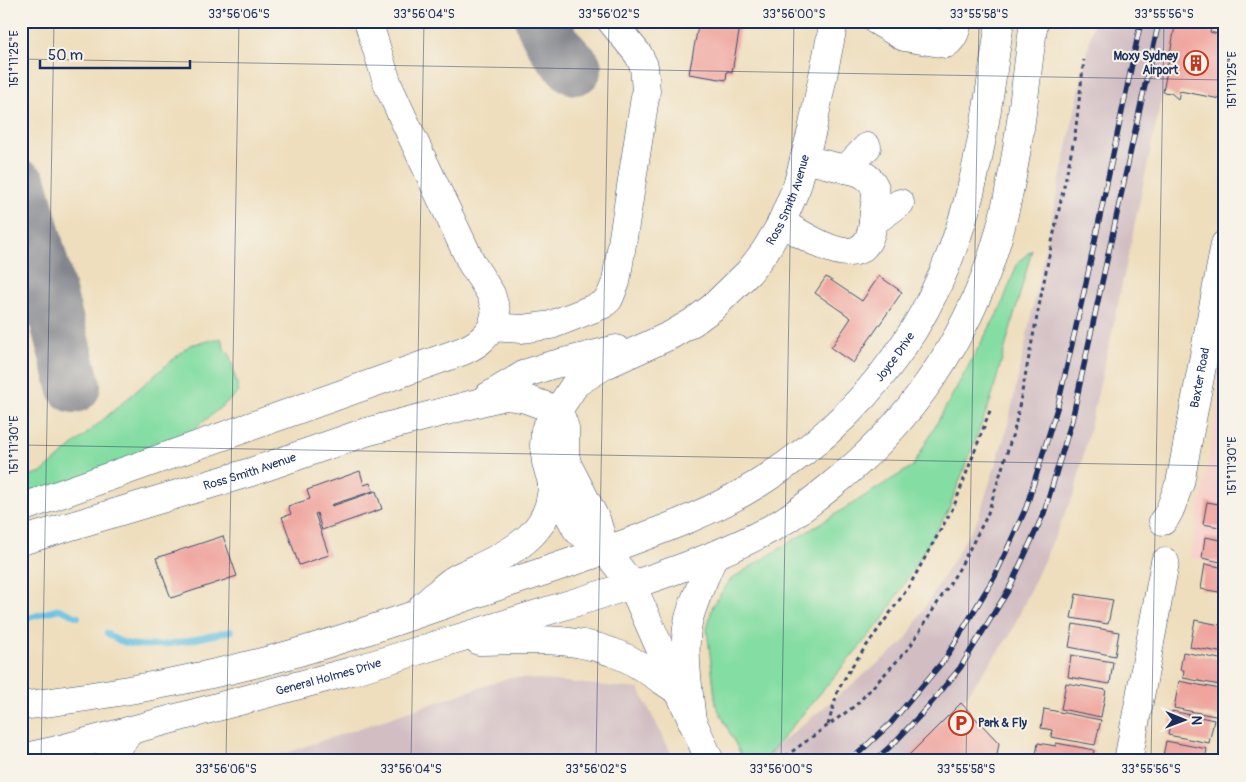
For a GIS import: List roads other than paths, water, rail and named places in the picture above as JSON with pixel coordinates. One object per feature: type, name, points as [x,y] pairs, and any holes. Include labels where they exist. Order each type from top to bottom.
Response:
[{"type":"main road","points":[[21,508],[463,350],[478,344],[487,336],[492,327],[496,311],[491,294],[472,264],[392,94],[376,51],[368,21]]},
{"type":"main road","points":[[492,327],[522,329],[551,325],[602,306],[613,292],[646,91],[646,78],[644,66],[638,54],[611,21]]},
{"type":"main road","name":"Ross Smith Avenue","points":[[604,550],[576,530],[552,483],[546,462],[545,430],[576,383],[605,365],[671,335],[693,322],[712,308],[749,272],[765,250],[782,223],[797,186],[812,130],[834,21]]},
{"type":"main road","points":[[877,21],[904,37],[946,44],[952,40],[958,21]]},
{"type":"main road","name":"Joyce Drive","points":[[604,550],[661,531],[694,517],[727,502],[758,484],[818,442],[846,416],[892,362],[914,331],[932,298],[960,234],[979,160],[1000,21]]},
{"type":"main road","points":[[692,722],[685,652],[688,628],[691,611],[714,555],[770,529],[790,517],[845,476],[893,429],[919,396],[956,340],[972,308],[998,238],[1006,205],[1019,133],[1034,21]]},
{"type":"main road","points":[[846,169],[867,147]]},
{"type":"main road","points":[[782,223],[839,252],[855,251],[869,240],[876,193],[865,175],[804,159]]},
{"type":"main road","points":[[873,222],[900,203]]},
{"type":"main road","name":"Baxter Road","points":[[1163,521],[1170,511],[1172,500],[1180,483],[1225,244]]},
{"type":"main road","name":"Ross Smith Avenue","points":[[477,403],[527,373],[671,335]]},
{"type":"main road","name":"Ross Smith Avenue","points":[[21,541],[251,472],[366,432],[505,396],[526,399],[559,411]]},
{"type":"main road","points":[[559,411],[565,428],[565,455],[568,466],[597,522],[604,550],[632,585],[710,761]]},
{"type":"main road","points":[[415,614],[453,580],[504,556],[532,536],[545,518],[552,497],[552,483]]},
{"type":"main road","points":[[21,706],[140,689],[208,675],[325,644],[604,550]]},
{"type":"main road","name":"General Holmes Drive","points":[[21,758],[130,731],[311,682],[632,585],[714,555]]},
{"type":"main road","points":[[1128,761],[1165,562]]},
{"type":"main road","points":[[447,642],[571,641],[590,645],[628,659],[678,690]]},
{"type":"main road","points":[[108,761],[130,731]]},
{"type":"waterway","points":[[21,620],[59,609],[78,617]]},
{"type":"waterway","points":[[107,633],[115,639],[133,644],[161,645],[231,631]]},
{"type":"railway","points":[[850,761],[890,724],[945,659],[995,576],[1026,508],[1058,405],[1086,283],[1141,21]]},
{"type":"railway","points":[[874,761],[926,709],[960,668],[1009,589],[1044,513],[1072,420],[1159,21]]},
{"type":"place","name":"Moxy Sydney Airport","points":[[1196,63]]},
{"type":"place","name":"Park & Fly","points":[[961,723]]}]
